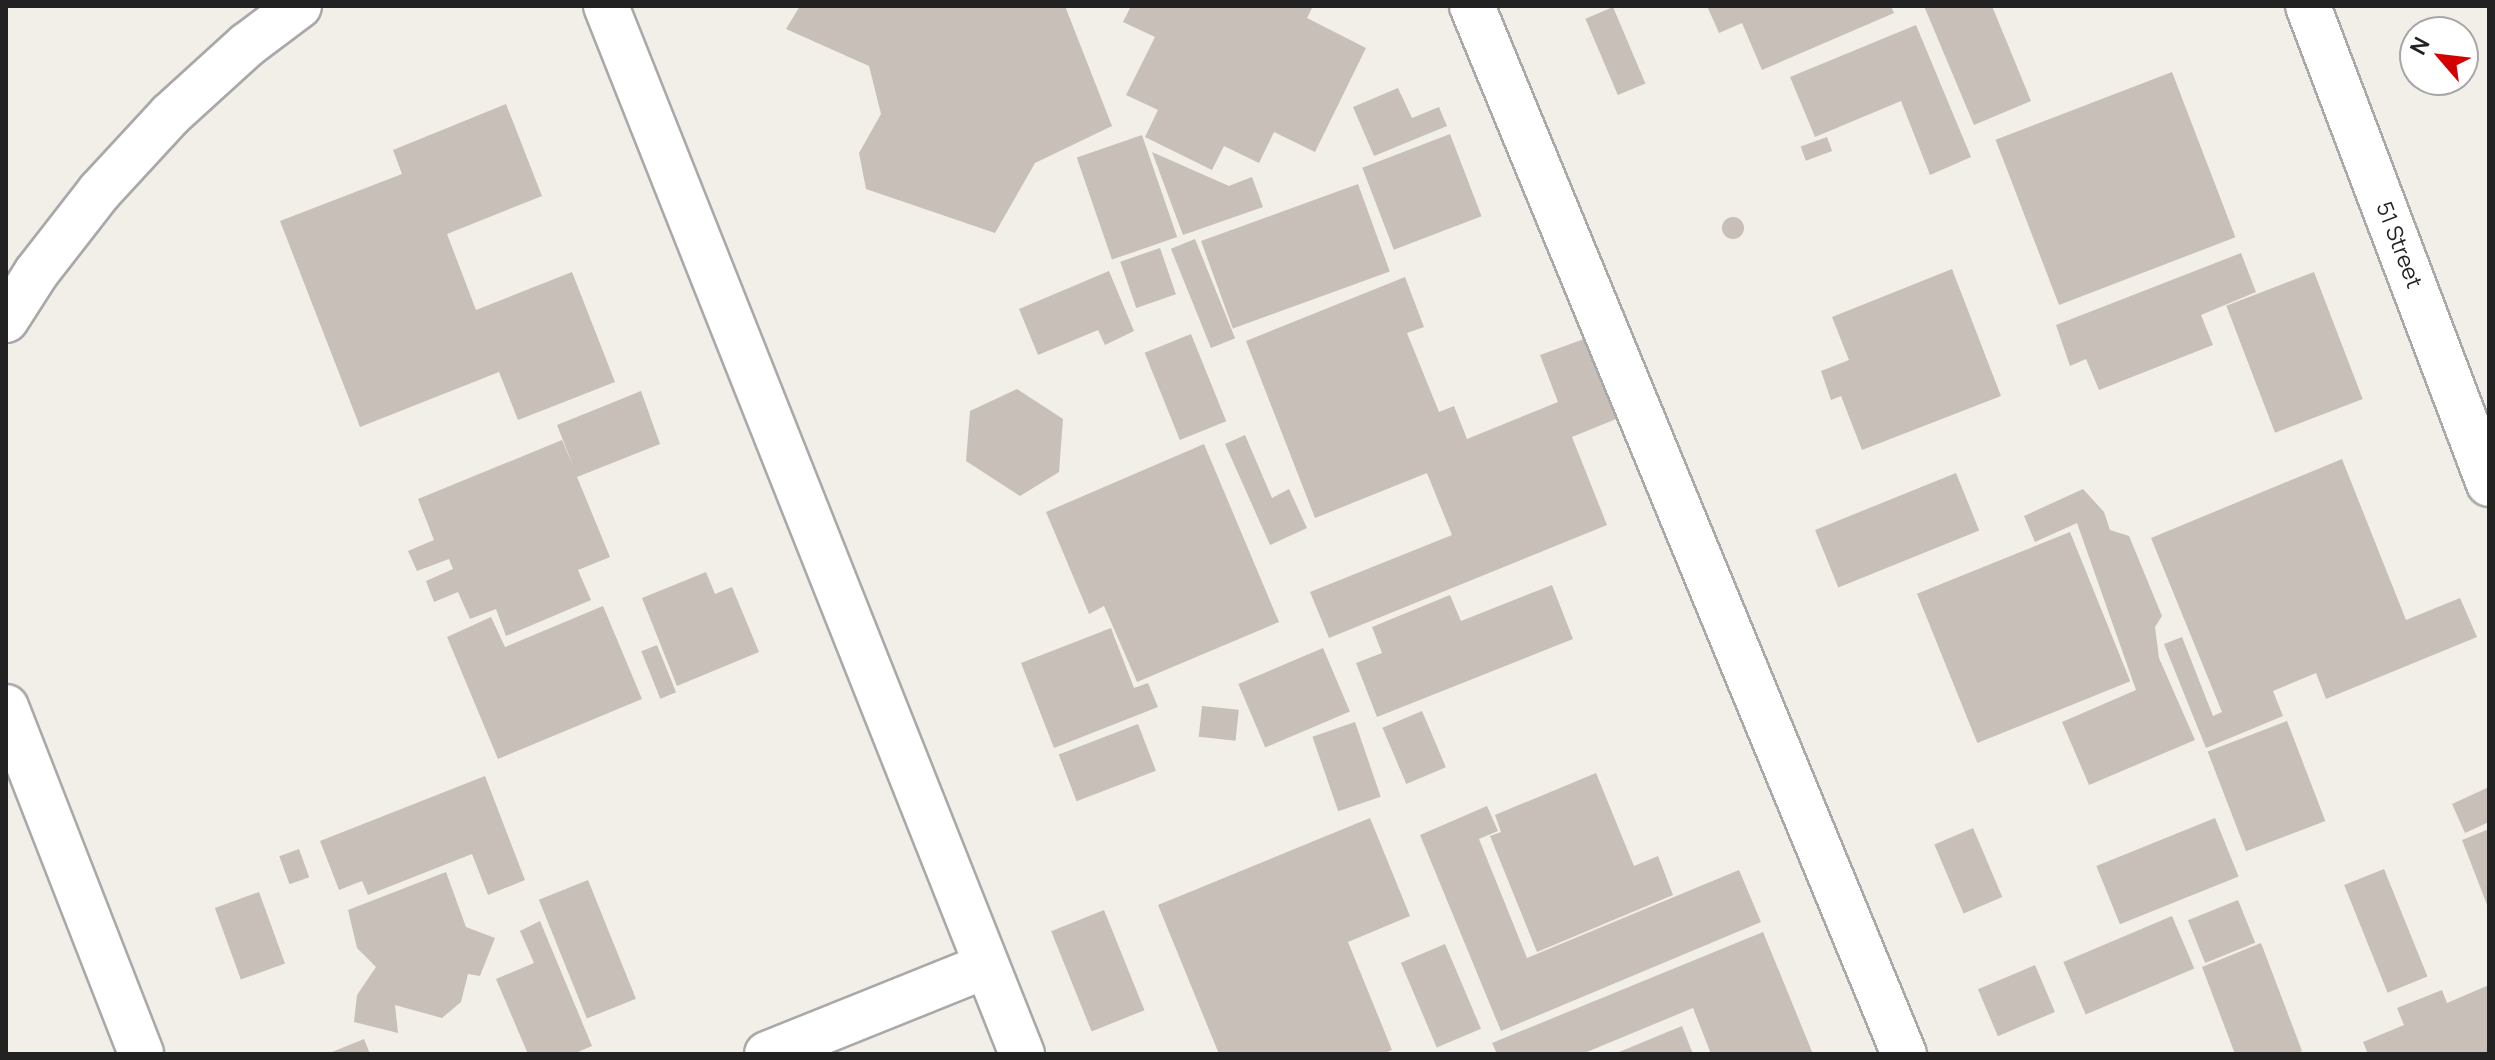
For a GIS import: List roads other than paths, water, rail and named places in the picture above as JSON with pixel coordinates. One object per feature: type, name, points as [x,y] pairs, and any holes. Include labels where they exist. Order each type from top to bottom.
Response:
[{"type":"street","points":[[6,320],[36,273],[99,192],[170,115],[247,45],[299,6]]},
{"type":"street","points":[[606,6],[1022,1054]]},
{"type":"street","points":[[1472,6],[1904,1054]]},
{"type":"street","name":"51 Street","points":[[2308,6],[2489,484]]},
{"type":"street","points":[[6,707],[141,1054]]},
{"type":"street","points":[[767,1054],[986,966]]}]
